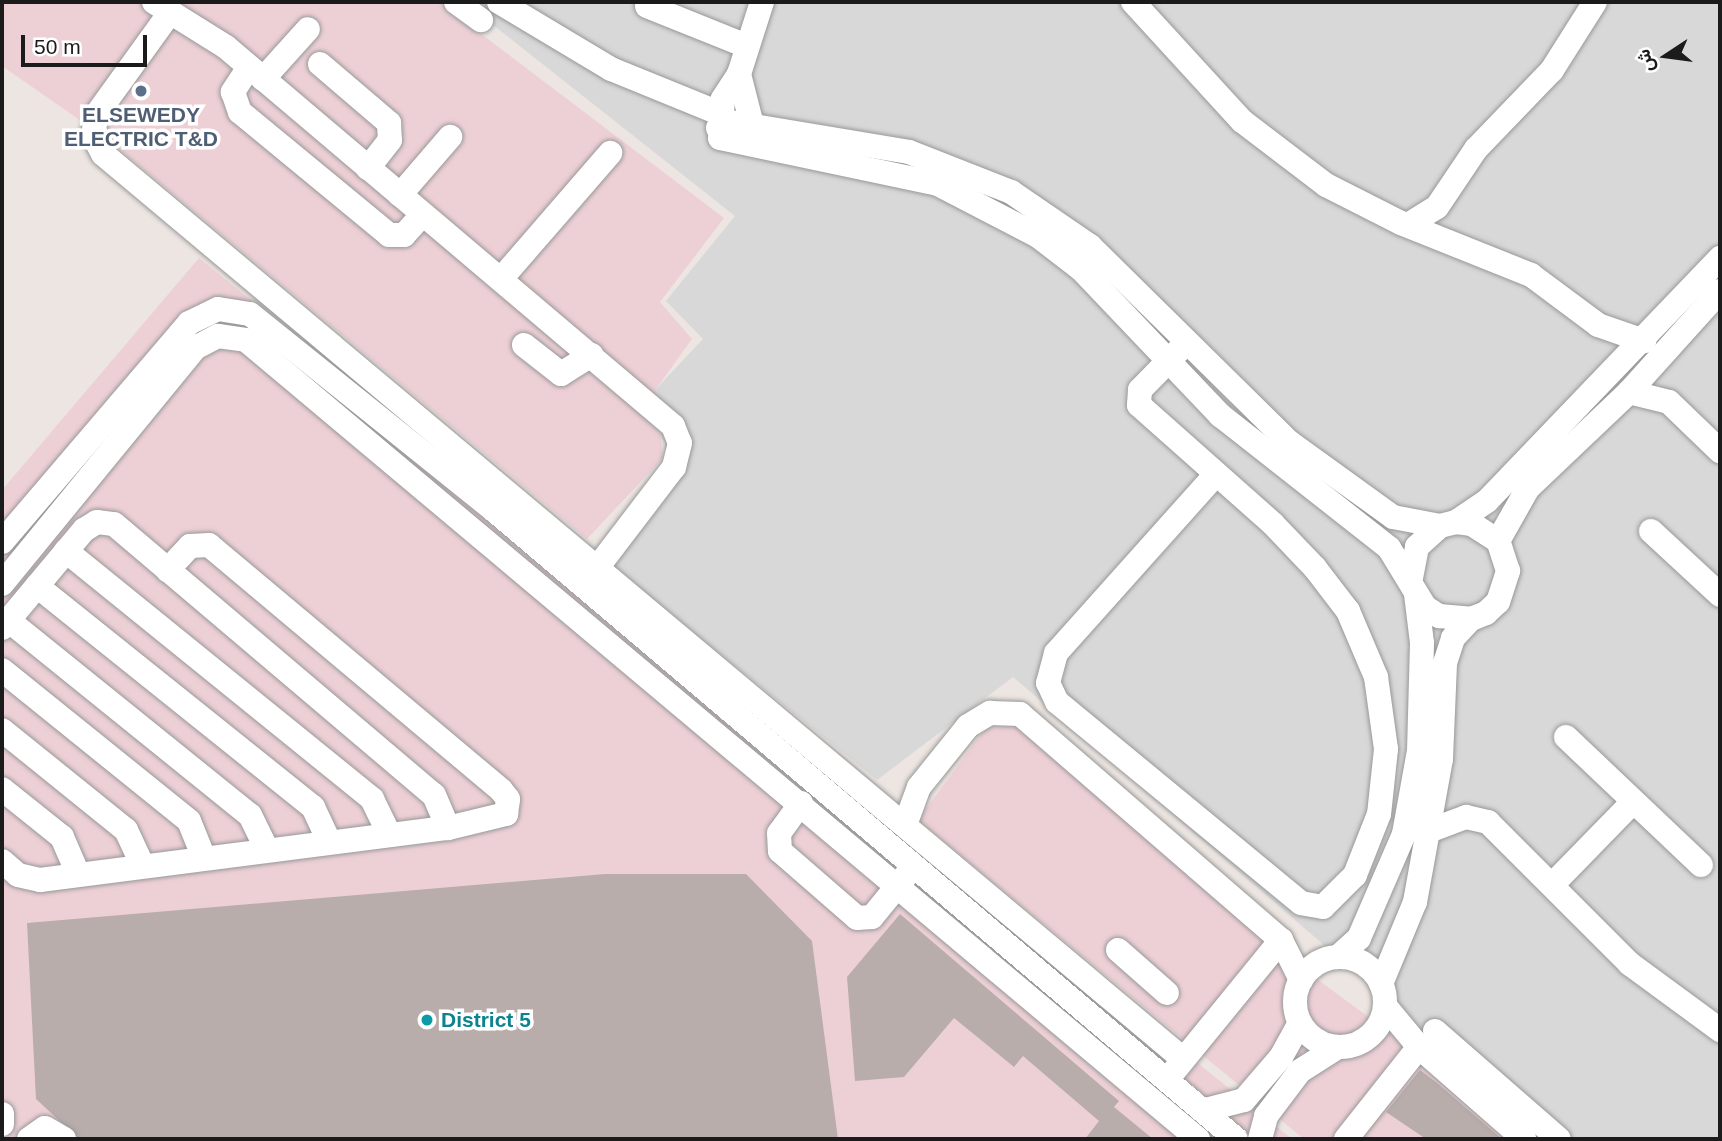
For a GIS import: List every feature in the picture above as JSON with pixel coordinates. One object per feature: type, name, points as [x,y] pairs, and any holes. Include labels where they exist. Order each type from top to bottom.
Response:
[{"type":"street","points":[[456,2],[481,20]]},
{"type":"street","points":[[499,2],[611,69],[718,121],[909,152],[963,181],[1066,226],[1262,451],[1376,536],[1439,616],[1471,620]]},
{"type":"street","points":[[683,2],[697,29]]},
{"type":"street","points":[[762,2],[744,45],[739,74],[718,121],[724,141],[963,181]]},
{"type":"street","points":[[1133,2],[1242,121],[1326,185],[1408,225],[1531,275],[1598,325],[1644,341]]},
{"type":"street","points":[[1408,225],[1448,194],[1484,139],[1552,70],[1595,2]]},
{"type":"street","points":[[647,6],[697,29],[744,45]]},
{"type":"street","points":[[597,568],[674,467],[680,443],[667,419],[256,73],[161,8],[97,114],[93,135],[103,154],[597,568],[766,743],[905,876],[989,963],[1198,1139]]},
{"type":"street","points":[[308,29],[233,92],[240,112],[389,235],[404,235],[423,214]]},
{"type":"street","points":[[320,64],[388,123],[390,140],[368,168]]},
{"type":"street","points":[[739,74],[752,125]]},
{"type":"street","points":[[400,195],[450,137]]},
{"type":"street","points":[[501,279],[610,153]]},
{"type":"street","points":[[1448,194],[1460,244]]},
{"type":"street","points":[[1338,1047],[1315,1040],[1300,1023],[1295,1001],[1301,980],[1354,946],[1394,868],[1419,751],[1420,712],[1413,586],[1417,547],[1448,524],[1487,501],[1719,262]]},
{"type":"street","points":[[1498,541],[1522,494],[1629,392],[1720,291]]},
{"type":"street","points":[[2,542],[86,439],[189,323],[208,312],[240,310],[495,512],[671,645],[783,723],[1184,1059]]},
{"type":"street","points":[[1598,325],[1612,373]]},
{"type":"street","points":[[2,584],[195,348],[218,336],[237,337],[479,532],[801,803],[1004,943],[1237,1139]]},
{"type":"street","points":[[524,345],[561,374],[592,355]]},
{"type":"street","points":[[1177,353],[1140,390],[1139,405],[1216,474],[1295,545],[1348,611],[1369,654],[1385,722],[1384,793],[1365,856],[1336,900],[1316,907],[1301,903],[1051,694],[1048,673],[1056,653],[1216,474]]},
{"type":"street","points":[[1177,353],[1333,475],[1393,517],[1486,530],[1498,541],[1508,571],[1506,587],[1486,613],[1471,620],[1453,638],[1445,663],[1437,788],[1405,928],[1383,995],[1375,1030]]},
{"type":"street","points":[[1659,361],[1669,402]]},
{"type":"street","points":[[1629,392],[1669,402],[1720,451]]},
{"type":"street","points":[[86,439],[108,455]]},
{"type":"street","points":[[479,532],[495,512]]},
{"type":"street","points":[[267,850],[250,815],[5,624],[90,525],[108,522],[168,570],[433,795],[448,828]]},
{"type":"street","points":[[1651,531],[1719,591]]},
{"type":"street","points":[[2,861],[32,880],[497,820],[508,799],[209,545],[190,546],[168,570]]},
{"type":"street","points":[[66,551],[372,799],[389,834]]},
{"type":"street","points":[[37,586],[313,807],[330,842]]},
{"type":"street","points":[[2,670],[189,821],[204,858]]},
{"type":"street","points":[[1385,722],[1420,712]]},
{"type":"street","points":[[895,818],[968,726],[990,713],[1020,714],[1281,940],[1301,980]]},
{"type":"street","points":[[766,743],[783,723]]},
{"type":"street","points":[[2,730],[126,830],[144,866]]},
{"type":"street","points":[[1566,737],[1701,865]]},
{"type":"street","points":[[1386,749],[1406,745],[1419,751]]},
{"type":"street","points":[[1437,788],[1466,817],[1498,829],[1636,969],[1720,1030]]},
{"type":"street","points":[[2,789],[62,837],[78,874]]},
{"type":"street","points":[[1552,885],[1633,802]]},
{"type":"street","points":[[801,803],[779,833],[780,851],[836,900],[865,920],[905,876]]},
{"type":"street","points":[[1426,832],[1466,817]]},
{"type":"street","points":[[1394,868],[1418,876]]},
{"type":"street","points":[[1372,914],[1405,928]]},
{"type":"street","points":[[1281,940],[1334,957],[1364,963],[1383,995],[1524,1139]]},
{"type":"street","points":[[1166,1082],[1281,940]]},
{"type":"street","points":[[989,963],[1004,943]]},
{"type":"street","points":[[1103,991],[1125,957],[1167,993]]},
{"type":"street","points":[[1205,1110],[1244,1100],[1287,1049],[1300,1023]]},
{"type":"street","points":[[1260,1139],[1266,1116],[1300,1071],[1338,1047],[1375,1030],[1427,1039],[1559,1139]]},
{"type":"street","points":[[1346,1139],[1427,1039]]},
{"type":"street","points":[[2,1114],[2,1124]]},
{"type":"street","points":[[29,1139],[45,1128],[64,1139]]},
{"type":"shaded area","points":[[2,2],[439,2],[724,218],[660,302],[692,339],[656,389],[663,458],[587,539],[110,141],[2,66]]},
{"type":"shaded area","points":[[464,2],[1720,2],[1720,1139],[1549,1139],[1013,677],[877,780],[609,565],[686,459],[662,439],[656,389],[703,339],[666,301],[735,216]]},
{"type":"shaded area","name":"District 5","points":[[199,258],[1292,1139],[2,1139],[2,490]]},
{"type":"shaded area","points":[[1020,726],[1264,940],[1534,1139],[1304,1139],[918,820],[986,727]]},
{"type":"building","name":"District 5","points":[[605,874],[746,874],[812,941],[838,1139],[79,1139],[36,1099],[27,923]]},
{"type":"building","points":[[900,914],[1119,1101],[1114,1107],[1153,1139],[1085,1139],[1099,1121],[1023,1056],[1014,1067],[954,1018],[904,1077],[855,1081],[847,977]]},
{"type":"building","points":[[1420,1070],[1502,1139],[1426,1139],[1386,1112]]},
{"type":"place","name":"ELSEWEDY ELECTRIC T&D","points":[[141,91]]},
{"type":"place","name":"District 5","points":[[427,1020]]}]
